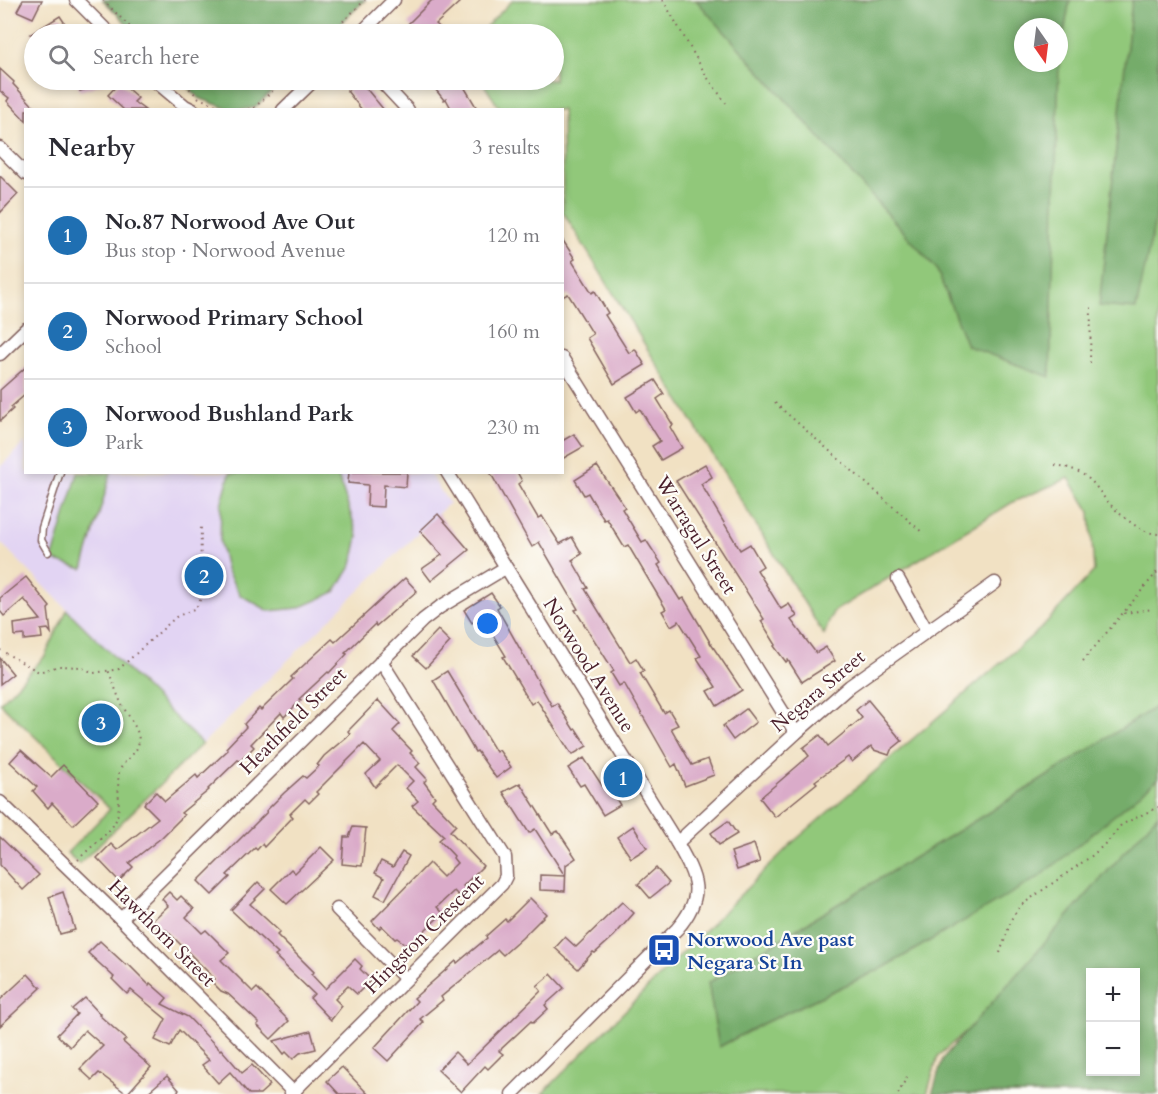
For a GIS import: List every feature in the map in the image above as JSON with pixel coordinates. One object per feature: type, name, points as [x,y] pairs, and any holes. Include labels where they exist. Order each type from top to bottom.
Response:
[{"type":"street","points":[[76,0],[100,24]]},
{"type":"street","points":[[370,24],[394,0]]},
{"type":"street","points":[[166,90],[188,108]]},
{"type":"street","points":[[284,108],[303,90]]},
{"type":"street","points":[[389,90],[406,108]]},
{"type":"street","points":[[0,148],[24,172]]},
{"type":"street","points":[[0,354],[24,331]]},
{"type":"street","name":"Warragul Street","points":[[564,361],[796,733]]},
{"type":"street","name":"Norwood Avenue","points":[[448,474],[677,843],[695,880],[694,907],[687,918],[512,1094]]},
{"type":"street","name":"Heathfield Street","points":[[121,919],[423,620],[440,607],[505,568]]},
{"type":"street","points":[[898,579],[927,631]]},
{"type":"street","name":"Negara Street","points":[[677,843],[850,686],[995,583]]},
{"type":"street","name":"Hingston Crescent","points":[[293,1093],[502,884],[506,876],[506,857],[381,661]]},
{"type":"street","name":"Hawthorn Street","points":[[0,802],[121,919],[293,1093]]},
{"type":"street","points":[[337,909],[406,979]]},
{"type":"lane","points":[[48,552],[40,540],[59,474]]},
{"type":"path","points":[[103,0],[127,24]]},
{"type":"path","points":[[340,24],[365,0]]},
{"type":"path","points":[[663,0],[706,77],[726,103]]},
{"type":"path","points":[[191,90],[199,98],[223,108]]},
{"type":"path","points":[[254,108],[273,90]]},
{"type":"path","points":[[1090,363],[1091,307]]},
{"type":"path","points":[[775,403],[923,533]]},
{"type":"path","points":[[1055,465],[1071,468],[1090,480],[1108,502],[1132,523],[1158,534]]},
{"type":"path","points":[[0,650],[39,672],[59,666],[80,667],[94,673],[119,669],[176,618],[196,609],[200,600],[201,524]]},
{"type":"path","points":[[1083,661],[1158,571]]},
{"type":"path","points":[[1124,613],[1153,609]]},
{"type":"path","points":[[73,864],[113,826],[119,804],[119,773],[124,763],[135,754],[138,745],[138,733],[123,706],[108,670]]},
{"type":"path","points":[[1000,953],[1012,918],[1020,906],[1093,855],[1121,825],[1158,807]]},
{"type":"path","points":[[898,1094],[909,1073]]},
{"type":"shaded area","points":[[24,443],[24,474],[430,474],[449,503],[202,744],[0,542],[0,467]]},
{"type":"green space","points":[[103,0],[365,0],[340,24],[127,24]]},
{"type":"green space","points":[[513,0],[1158,0],[1158,864],[938,1056],[927,1094],[542,1094],[792,843],[1040,629],[1094,571],[1090,512],[1069,478],[1013,502],[833,612],[824,635],[564,214],[564,108],[499,108],[488,90],[564,90],[564,24],[489,24]]},
{"type":"green space","points":[[696,0],[1070,0],[1067,18],[1014,18],[1014,72],[1059,72],[1050,377],[967,346],[936,268]]},
{"type":"green space","points":[[1132,0],[1158,0],[1158,207],[1136,309],[1099,306]]},
{"type":"green space","points":[[191,90],[273,90],[254,108],[225,108],[199,98]]},
{"type":"green space","points":[[78,474],[111,474],[83,569],[52,560]]},
{"type":"green space","points":[[230,474],[337,474],[358,536],[352,565],[335,592],[299,608],[269,611],[240,595],[226,570],[220,542],[221,505]]},
{"type":"green space","points":[[67,610],[202,744],[79,864],[67,853],[110,809],[0,703],[45,656]]},
{"type":"green space","points":[[1158,705],[1158,779],[1041,876],[885,967],[764,1023],[719,1047],[708,983],[1027,789]]},
{"type":"green space","points":[[1158,814],[1158,1094],[932,1094],[943,1058]]},
{"type":"building","points":[[23,0],[42,0],[33,18],[17,11]]},
{"type":"building","points":[[432,0],[462,0],[436,24],[408,24]]},
{"type":"building","points":[[60,16],[65,24],[47,24]]},
{"type":"building","points":[[0,69],[35,108],[24,108],[24,119],[7,101],[9,98],[0,91]]},
{"type":"building","points":[[113,90],[129,90],[138,98],[134,102],[142,108],[122,108],[108,95]]},
{"type":"building","points":[[367,90],[382,108],[360,108],[347,91]]},
{"type":"building","points":[[436,90],[466,90],[477,108],[451,108],[446,99],[444,100]]},
{"type":"building","points":[[0,176],[18,194],[0,213]]},
{"type":"building","points":[[564,242],[575,259],[572,261],[592,293],[595,291],[608,313],[605,315],[629,353],[635,349],[645,365],[614,384],[587,338],[593,334],[568,294],[564,296]]},
{"type":"building","points":[[24,369],[24,396],[0,421],[0,390]]},
{"type":"building","points":[[655,380],[664,394],[657,399],[673,425],[670,427],[682,448],[661,460],[652,446],[660,441],[640,409],[636,412],[627,397]]},
{"type":"building","points":[[574,434],[583,447],[564,458],[564,440]]},
{"type":"building","points":[[705,464],[712,477],[701,484],[740,550],[750,544],[763,566],[757,570],[781,609],[789,604],[797,616],[791,620],[816,653],[826,647],[835,661],[802,682],[788,660],[786,662],[774,646],[776,645],[761,621],[764,619],[676,481]]},
{"type":"building","points":[[597,466],[625,507],[622,509],[642,542],[646,540],[661,563],[658,565],[680,600],[684,598],[742,690],[717,706],[708,691],[716,687],[697,658],[701,656],[679,621],[671,626],[662,611],[666,609],[628,545],[624,547],[588,493],[584,495],[575,480]]},
{"type":"building","points":[[349,474],[407,474],[406,487],[384,485],[383,507],[367,506],[368,485],[348,483]]},
{"type":"building","points":[[491,474],[518,474],[522,481],[518,484],[538,518],[542,516],[560,544],[572,537],[582,554],[572,560],[588,588],[585,589],[630,662],[636,658],[644,671],[640,673],[664,713],[669,710],[678,725],[671,728],[692,765],[708,759],[714,775],[685,786],[676,764],[672,767],[624,683],[619,686],[611,673],[614,671],[575,610],[578,609],[539,542],[532,547]]},
{"type":"building","points":[[438,514],[469,550],[431,581],[422,569],[442,555],[420,531]]},
{"type":"building","points":[[26,577],[50,607],[48,609],[51,633],[48,629],[41,630],[42,638],[24,640],[24,635],[15,636],[14,624],[41,620],[24,599],[4,616],[0,611],[0,598]]},
{"type":"building","points":[[405,578],[417,591],[376,626],[375,624],[345,653],[347,654],[329,673],[299,699],[301,700],[284,717],[281,713],[251,744],[254,747],[240,761],[238,760],[209,790],[181,813],[184,815],[161,838],[129,863],[133,867],[119,881],[97,858],[111,844],[117,850],[158,818],[144,804],[156,792],[165,801],[196,775],[198,778],[228,750],[226,748],[246,727],[244,724],[293,679],[291,677],[332,639],[335,642]]},
{"type":"building","points":[[491,593],[500,606],[497,608],[552,706],[557,703],[587,746],[572,755],[537,700],[531,704],[482,617],[472,623],[464,610]]},
{"type":"building","points":[[438,630],[450,642],[426,668],[413,656]]},
{"type":"building","points":[[0,658],[13,674],[0,684]]},
{"type":"building","points":[[447,671],[496,752],[499,750],[511,767],[496,778],[477,751],[475,752],[433,680]]},
{"type":"building","points":[[378,700],[400,724],[393,731],[420,763],[416,767],[427,779],[424,782],[435,797],[432,800],[456,825],[450,831],[483,866],[463,886],[467,890],[460,897],[454,891],[437,907],[443,913],[408,946],[397,938],[395,939],[382,926],[379,929],[372,921],[429,863],[443,877],[457,863],[454,856],[439,840],[444,836],[412,806],[418,801],[406,788],[413,781],[397,765],[375,787],[366,774],[380,761],[364,744],[316,792],[318,794],[309,803],[305,799],[290,814],[293,817],[264,847],[262,844],[257,850],[255,848],[227,875],[230,877],[212,895],[198,881],[284,793],[303,776],[306,778],[319,766],[317,765],[324,756],[350,734],[348,731]]},
{"type":"building","points":[[868,700],[902,741],[891,750],[889,755],[874,750],[871,746],[852,762],[848,757],[815,781],[817,783],[775,817],[760,798],[809,756],[803,748],[820,735],[828,746],[862,718],[856,710]]},
{"type":"building","points":[[746,709],[756,722],[733,740],[723,726]]},
{"type":"building","points":[[21,750],[51,777],[63,765],[98,801],[73,825],[52,803],[48,808],[33,791],[37,787],[10,762]]},
{"type":"building","points":[[584,758],[603,787],[607,784],[620,805],[603,815],[584,784],[580,786],[568,768]]},
{"type":"building","points":[[520,783],[552,834],[558,831],[576,858],[566,865],[565,891],[540,890],[540,875],[565,876],[535,829],[529,833],[503,792]]},
{"type":"building","points":[[728,821],[737,834],[719,845],[711,833]]},
{"type":"building","points":[[633,826],[647,848],[631,858],[617,837]]},
{"type":"building","points":[[353,827],[366,828],[362,866],[342,864],[344,837],[349,837]]},
{"type":"building","points":[[0,837],[39,875],[23,890],[0,865]]},
{"type":"building","points":[[754,844],[760,862],[737,870],[731,852]]},
{"type":"building","points":[[321,847],[334,860],[287,904],[271,889],[291,869],[295,873]]},
{"type":"building","points":[[402,852],[409,856],[385,900],[375,895],[384,878],[375,873],[381,861],[393,867]]},
{"type":"building","points":[[656,868],[669,883],[650,898],[638,884]]},
{"type":"building","points":[[258,882],[265,889],[250,904],[280,932],[277,935],[314,972],[311,974],[325,989],[355,959],[362,966],[360,969],[371,980],[357,994],[348,986],[335,999],[342,1006],[331,1020],[310,998],[314,994],[275,956],[278,954],[231,910]]},
{"type":"building","points":[[63,892],[75,930],[60,934],[49,897]]},
{"type":"building","points":[[169,892],[177,900],[181,896],[194,909],[186,917],[202,933],[206,930],[229,953],[221,960],[253,992],[257,988],[289,1021],[271,1039],[257,1025],[259,1023],[212,982],[215,979],[166,930],[164,933],[152,921],[168,906],[162,899]]},
{"type":"building","points":[[530,898],[546,914],[522,938],[503,955],[498,950],[441,997],[443,1000],[420,1019],[424,1022],[388,1061],[374,1048],[417,1001],[414,998],[456,961],[457,963],[487,938],[486,936],[505,919],[507,921]]},
{"type":"building","points":[[622,902],[634,913],[614,936],[595,953],[593,952],[578,969],[555,948],[565,937],[576,947]]},
{"type":"building","points":[[100,941],[167,998],[162,1004],[188,1017],[242,1073],[252,1065],[270,1085],[260,1094],[249,1094],[230,1072],[218,1083],[202,1065],[209,1060],[179,1030],[170,1047],[155,1040],[166,1019],[131,990],[127,994],[112,979],[114,977],[88,953]]},
{"type":"building","points":[[28,974],[41,988],[0,1026],[0,1000]]},
{"type":"building","points":[[551,974],[564,988],[545,1005],[548,1009],[533,1023],[531,1021],[499,1051],[503,1054],[488,1069],[485,1066],[461,1092],[438,1070],[455,1052],[467,1064],[541,991],[537,986]]},
{"type":"building","points":[[85,998],[99,1015],[126,1039],[123,1042],[151,1067],[127,1094],[99,1073],[92,1080],[80,1069],[103,1046],[85,1030],[70,1047],[57,1035],[77,1014],[72,1009]]},
{"type":"building","points":[[311,1031],[316,1049],[300,1053],[293,1059],[286,1052],[284,1054],[274,1041]]},
{"type":"building","points":[[342,1067],[368,1094],[339,1094],[327,1081]]},
{"type":"building","points":[[167,1076],[179,1090],[175,1094],[146,1094]]},
{"type":"place","name":"Norwood Primary School","points":[[204,576]]},
{"type":"place","name":"Norwood Bushland Park","points":[[101,723]]},
{"type":"place","name":"No.87 Norwood Ave Out","points":[[623,778]]},
{"type":"place","name":"Norwood Ave past Negara St In","points":[[664,950]]}]
